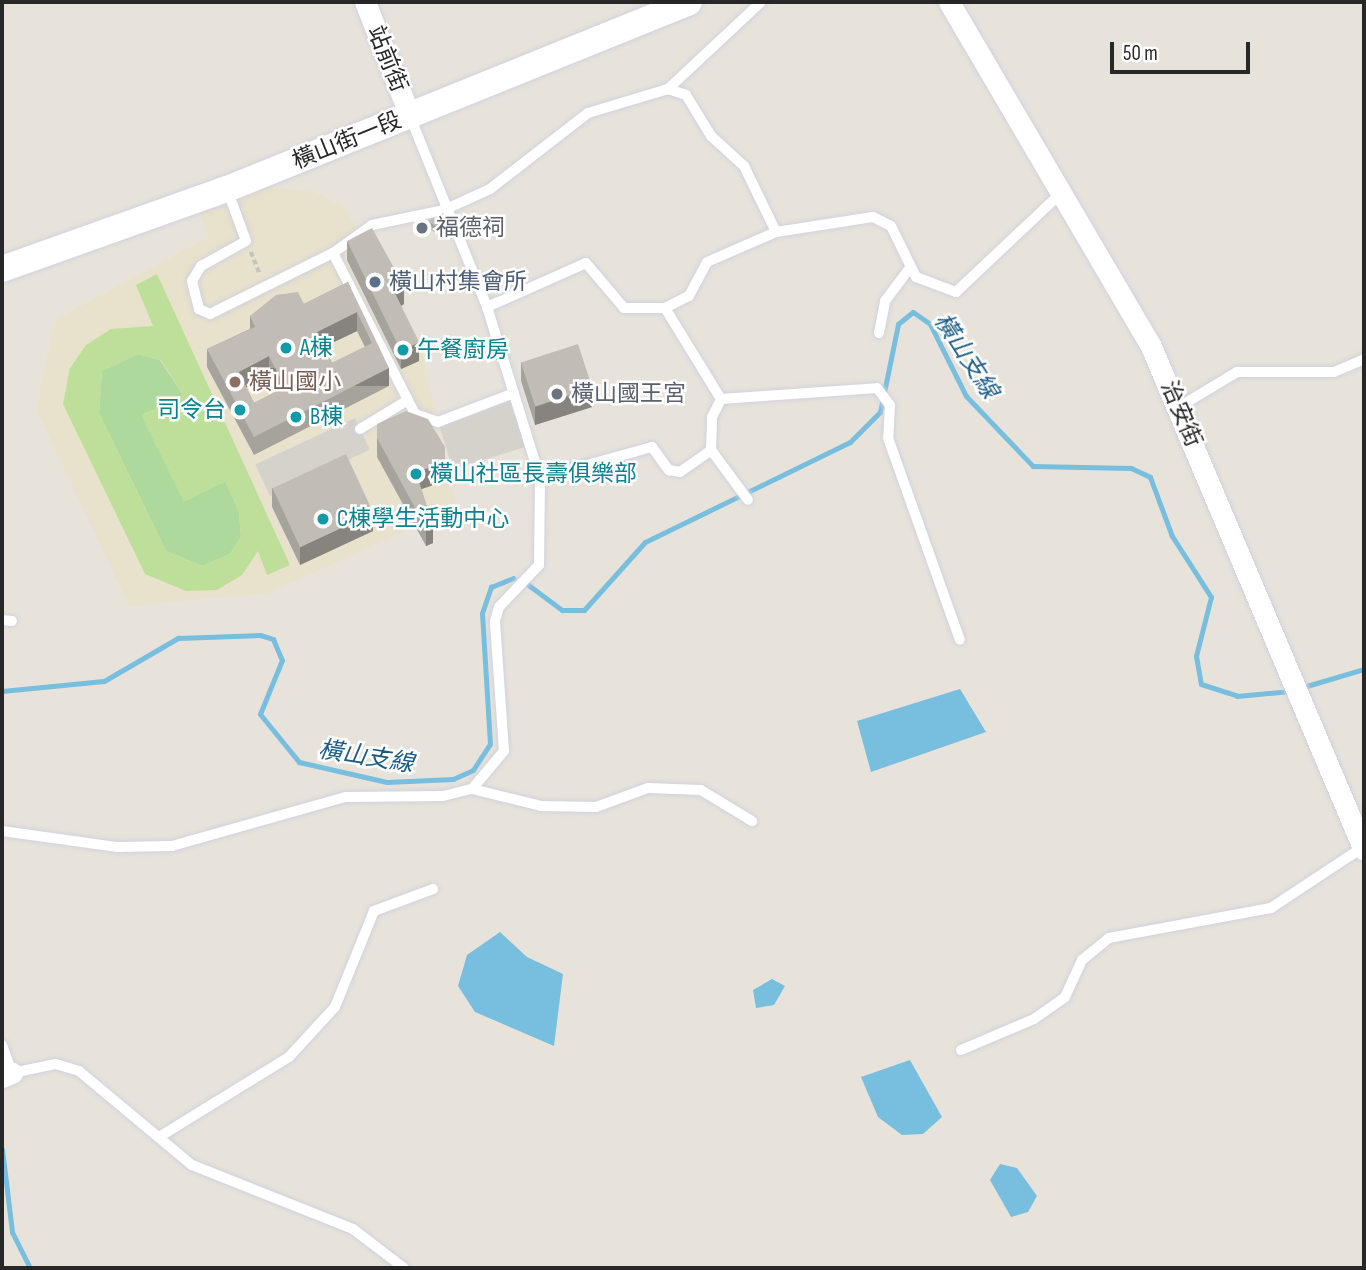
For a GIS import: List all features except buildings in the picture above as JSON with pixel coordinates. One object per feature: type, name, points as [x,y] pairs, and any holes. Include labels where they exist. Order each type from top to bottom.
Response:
[{"type":"street","name":"站前街","points":[[365,2],[410,116]]},
{"type":"street","name":"橫山街一段","points":[[2,269],[226,189],[689,2]]},
{"type":"street","name":"治安街","points":[[953,3],[1062,192],[1179,407],[1364,849]]},
{"type":"lane","points":[[226,189],[246,241],[201,266],[192,281],[200,309],[210,314],[333,253],[372,225],[444,210],[491,189],[588,113],[668,89],[761,2]]},
{"type":"lane","points":[[668,89],[686,95],[711,136],[744,166],[776,232]]},
{"type":"lane","points":[[410,116],[444,210],[454,219],[487,307],[540,478],[539,565],[499,607],[495,621],[504,751],[472,789]]},
{"type":"lane","points":[[487,307],[586,263],[624,308],[665,308],[688,296],[707,262],[776,232],[884,219],[908,270],[956,292],[1062,192]]},
{"type":"lane","points":[[333,253],[415,414],[438,422],[514,394]]},
{"type":"lane","points":[[879,333],[885,301],[908,270]]},
{"type":"lane","points":[[665,308],[721,399]]},
{"type":"lane","points":[[1179,407],[1237,372],[1334,372],[1364,359]]},
{"type":"lane","points":[[721,399],[877,388],[890,405],[888,438],[960,640]]},
{"type":"lane","points":[[721,399],[712,418],[711,450],[748,500]]},
{"type":"lane","points":[[360,429],[408,400]]},
{"type":"lane","points":[[540,478],[652,447],[669,470],[680,472],[711,450]]},
{"type":"lane","points":[[2,831],[118,847],[172,846],[345,797],[443,796],[472,789],[541,806],[596,807],[648,788],[701,790],[752,821]]},
{"type":"lane","points":[[961,1049],[1034,1019],[1065,997],[1082,960],[1109,938],[1271,908],[1364,849]]},
{"type":"lane","points":[[159,1137],[289,1057],[335,1007],[374,911],[433,889]]},
{"type":"lane","points":[[2,1045],[7,1075],[56,1064],[79,1071],[159,1137],[223,1181],[353,1229],[404,1268]]},
{"type":"path","points":[[246,241],[265,287]]},
{"type":"shaded area","name":"橫山國小","points":[[266,187],[315,192],[345,208],[422,354],[457,507],[269,593],[129,606],[36,409],[55,320],[207,238],[199,207]]},
{"type":"shaded area","points":[[514,393],[530,446],[453,469],[437,417]]},
{"type":"shaded area","points":[[355,418],[370,450],[270,496],[255,464]]},
{"type":"green space","points":[[157,274],[290,565],[267,575],[258,551],[242,575],[217,590],[186,591],[145,574],[63,404],[70,368],[86,345],[111,329],[153,326],[136,285]],"holes":[[[138,354],[161,360],[183,395],[141,415],[184,502],[225,482],[239,512],[241,537],[230,554],[202,566],[166,551],[99,413],[102,371]]]},
{"type":"green space","points":[[138,354],[160,360],[183,395],[142,415],[226,482],[239,512],[241,537],[230,554],[202,566],[166,551],[99,413],[102,371]]},
{"type":"water","points":[[960,689],[986,732],[871,772],[857,721]]},
{"type":"water","points":[[500,932],[527,957],[563,974],[554,1046],[475,1012],[458,986],[467,955]]},
{"type":"water","points":[[772,979],[785,986],[774,1005],[756,1008],[753,990]]},
{"type":"water","points":[[910,1060],[942,1117],[923,1134],[902,1135],[878,1117],[861,1077]]},
{"type":"water","points":[[1000,1164],[1017,1168],[1037,1196],[1028,1212],[1011,1217],[990,1180]]},
{"type":"waterway","name":"橫山支線","points":[[527,584],[562,610],[584,610],[645,542],[850,442],[880,412],[898,324],[913,312],[930,324],[966,396],[1033,466],[1131,468],[1150,477],[1172,536],[1211,597],[1196,656],[1201,684],[1237,696],[1291,691]]},
{"type":"waterway","name":"橫山支線","points":[[2,691],[104,681],[178,638],[260,635],[273,639],[282,660],[260,714],[299,762],[387,782],[453,779],[473,770],[490,744],[482,613],[491,587],[513,578]]},
{"type":"waterway","name":"橫山支線","points":[[1300,688],[1364,669]]},
{"type":"waterway","points":[[2,1149],[12,1232],[30,1268]]},
{"type":"place","name":"福德祠","points":[[422,228]]},
{"type":"place","name":"橫山村集會所","points":[[375,282]]},
{"type":"place","name":"A棟","points":[[286,348]]},
{"type":"place","name":"午餐廚房","points":[[403,350]]},
{"type":"place","name":"橫山國小","points":[[235,382]]},
{"type":"place","name":"橫山國王宮","points":[[557,394]]},
{"type":"place","name":"司令台","points":[[240,410]]},
{"type":"place","name":"B棟","points":[[296,417]]},
{"type":"place","name":"橫山社區長壽俱樂部","points":[[416,474]]},
{"type":"place","name":"C棟學生活動中心","points":[[323,519]]}]
